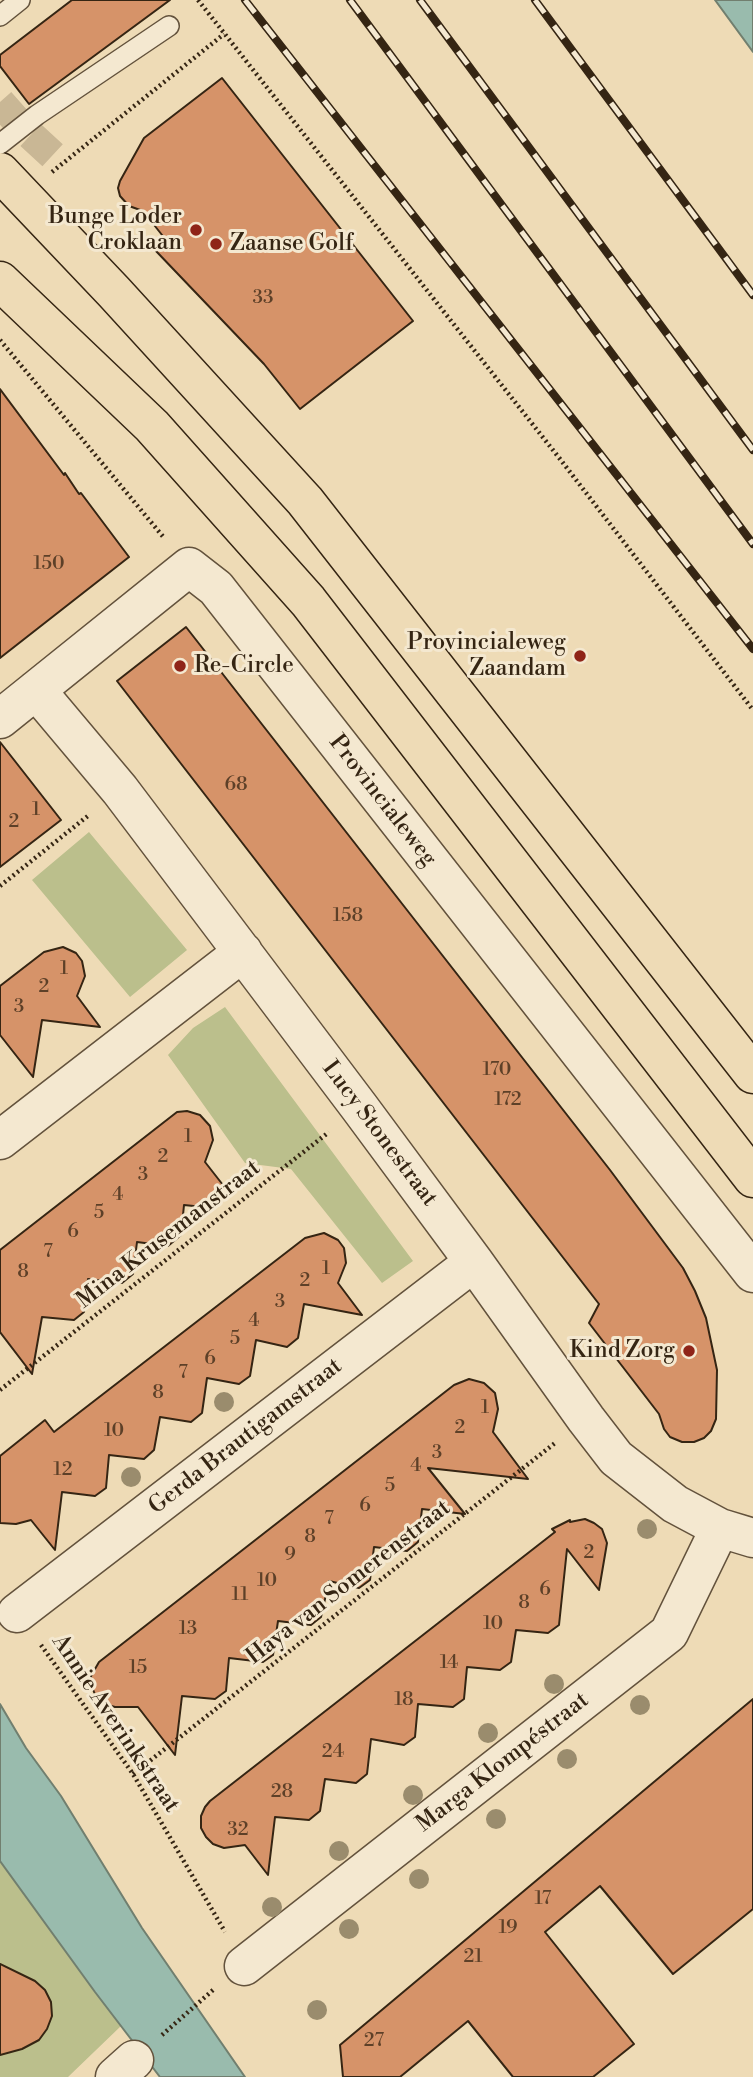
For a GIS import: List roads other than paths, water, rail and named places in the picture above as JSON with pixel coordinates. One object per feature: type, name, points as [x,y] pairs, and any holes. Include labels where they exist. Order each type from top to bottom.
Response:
[{"type":"main road","points":[[0,172],[114,292],[305,502],[753,1074]]},
{"type":"main road","points":[[0,281],[152,426],[308,601],[753,1178]]},
{"type":"street","name":"Provincialeweg","points":[[36,690],[189,567],[216,588],[753,1273]]},
{"type":"street","points":[[0,719],[36,690]]},
{"type":"street","name":"Lucy Stonestraat","points":[[36,690],[120,790],[243,952],[616,1458],[675,1504],[736,1533]]},
{"type":"street","points":[[0,1140],[243,952]]},
{"type":"street","name":"Gerda Brautigamstraat","points":[[17,1613],[474,1262]]},
{"type":"street","name":"Marga Klompéstraat","points":[[244,1966],[669,1633],[736,1533]]},
{"type":"lane","points":[[0,16],[20,0]]},
{"type":"lane","points":[[0,144],[37,115],[169,26]]},
{"type":"tunnel","points":[[0,102],[22,127],[62,164]]},
{"type":"railway","points":[[245,0],[753,649]]},
{"type":"railway","points":[[350,0],[753,544]]},
{"type":"railway","points":[[420,0],[753,450]]},
{"type":"railway","points":[[535,0],[753,295]]},
{"type":"place","name":"Bunge Loder Croklaan","points":[[196,230]]},
{"type":"place","name":"Zaanse Golf","points":[[216,244]]},
{"type":"place","name":"Provincialeweg Zaandam","points":[[580,656]]},
{"type":"place","name":"Re-Circle","points":[[180,666]]},
{"type":"place","name":"Kind Zorg","points":[[689,1351]]}]
